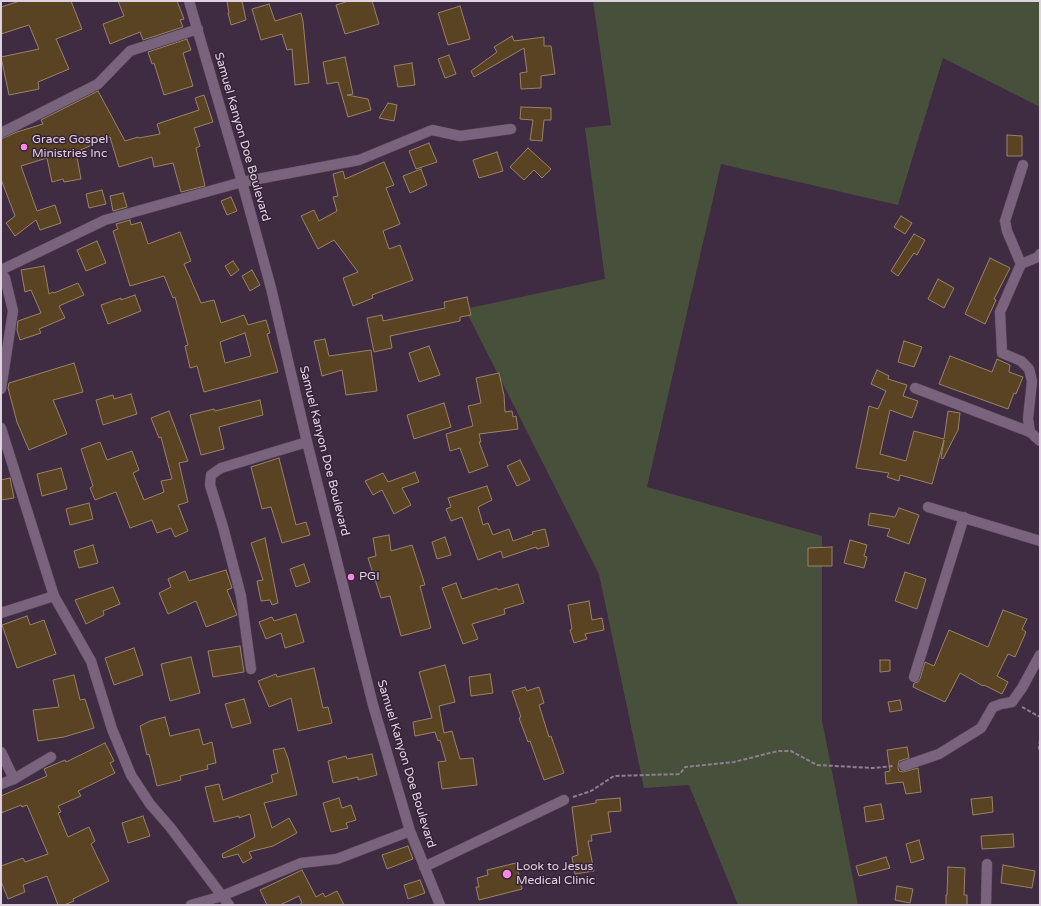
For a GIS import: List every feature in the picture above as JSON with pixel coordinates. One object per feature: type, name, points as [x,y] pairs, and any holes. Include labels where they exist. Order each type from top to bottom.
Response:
[{"type":"street","name":"Samuel Kanyon Doe Boulevard","points":[[189,1],[242,182],[271,288],[307,442],[373,705],[410,831],[440,905]]},
{"type":"street","points":[[1,133],[98,84],[130,51],[198,29]]},
{"type":"street","points":[[1,270],[106,220],[242,182],[359,160],[432,130],[460,136],[511,129]]},
{"type":"street","points":[[1021,264],[1007,230],[1005,221],[1023,165]]},
{"type":"street","points":[[1030,432],[1028,419],[1032,381],[1029,369],[1021,361],[1002,353],[1000,312],[1021,264],[1038,257],[1040,254]]},
{"type":"street","points":[[1,273],[5,278],[13,311],[6,366],[1,389]]},
{"type":"street","points":[[915,388],[1030,432],[1040,441]]},
{"type":"street","points":[[1,428],[54,596],[91,661],[112,729],[131,776],[150,804],[170,827],[230,905]]},
{"type":"street","points":[[251,669],[241,596],[223,527],[210,485],[211,474],[221,468],[307,442]]},
{"type":"street","points":[[928,507],[1040,541]]},
{"type":"street","points":[[914,678],[964,517]]},
{"type":"street","points":[[1,613],[54,596]]},
{"type":"street","points":[[904,766],[939,754],[981,728],[993,707],[1012,702],[1022,688],[1040,654]]},
{"type":"street","points":[[1,752],[14,779]]},
{"type":"street","points":[[1,784],[14,779],[51,757]]},
{"type":"street","points":[[424,867],[564,800]]},
{"type":"street","points":[[191,905],[222,896],[302,863],[337,859],[410,831]]},
{"type":"street","points":[[986,905],[987,864]]},
{"type":"path","points":[[1012,702],[1040,717]]},
{"type":"path","points":[[1040,740],[1040,752]]},
{"type":"path","points":[[564,800],[591,791],[614,776],[680,774],[685,768],[734,762],[778,751],[791,751],[817,765],[873,768],[904,766]]},
{"type":"green space","points":[[593,1],[1040,1],[1040,107],[943,58],[898,205],[721,164],[647,487],[822,536],[822,720],[858,905],[738,905],[689,785],[644,788],[599,574],[465,309],[605,279],[585,128],[611,125]]},
{"type":"building","points":[[20,1],[71,1],[82,29],[56,39],[69,69],[38,82],[39,89],[9,95],[1,57],[39,49],[29,25],[1,34],[1,7]]},
{"type":"building","points":[[118,1],[177,1],[184,19],[180,20],[183,27],[143,40],[140,32],[110,44],[103,24],[124,16]]},
{"type":"building","points":[[227,1],[242,1],[246,20],[231,25]]},
{"type":"building","points":[[349,1],[372,1],[379,24],[345,34],[336,5]]},
{"type":"building","points":[[269,4],[275,21],[301,13],[309,83],[295,85],[292,49],[287,50],[282,34],[261,40],[252,9]]},
{"type":"building","points":[[460,6],[470,39],[448,45],[438,13]]},
{"type":"building","points":[[512,36],[514,41],[544,37],[544,46],[551,46],[555,74],[541,76],[541,88],[521,89],[520,73],[527,72],[524,48],[474,77],[471,71],[497,52],[494,47]]},
{"type":"building","points":[[187,39],[191,50],[183,53],[193,86],[164,95],[154,63],[152,64],[148,52]]},
{"type":"building","points":[[449,55],[456,74],[445,78],[438,59]]},
{"type":"building","points":[[345,57],[353,94],[347,95],[368,99],[371,110],[348,117],[338,82],[327,84],[323,62]]},
{"type":"building","points":[[412,63],[415,85],[398,87],[394,66]]},
{"type":"building","points":[[98,91],[125,141],[138,137],[160,134],[157,124],[199,110],[195,98],[204,95],[213,122],[194,128],[200,146],[196,148],[205,186],[181,192],[173,163],[154,167],[152,157],[119,167],[110,137],[76,152],[81,179],[64,182],[63,179],[52,182],[47,158],[21,166],[37,211],[55,205],[61,223],[40,230],[36,220],[15,236],[6,223],[15,216],[1,179],[1,139],[17,132],[43,124],[41,120]]},
{"type":"building","points":[[388,103],[397,105],[394,121],[379,118]]},
{"type":"building","points":[[521,107],[551,108],[551,120],[544,120],[542,141],[530,140],[533,120],[520,119]]},
{"type":"building","points":[[1007,135],[1022,136],[1022,156],[1007,156]]},
{"type":"building","points":[[429,143],[437,162],[416,169],[409,151]]},
{"type":"building","points":[[528,148],[551,169],[542,178],[534,170],[524,180],[510,167]]},
{"type":"building","points":[[497,152],[503,171],[479,178],[473,160]]},
{"type":"building","points":[[384,162],[394,185],[386,188],[400,224],[383,231],[389,249],[400,245],[413,280],[372,295],[373,298],[353,306],[343,278],[358,272],[334,240],[318,249],[301,216],[314,210],[319,221],[337,211],[333,197],[338,196],[333,174],[343,171],[345,179]]},
{"type":"building","points":[[421,169],[427,185],[410,193],[403,176]]},
{"type":"building","points":[[102,190],[106,204],[89,208],[86,194]]},
{"type":"building","points":[[123,193],[127,207],[113,211],[110,196]]},
{"type":"building","points":[[231,197],[237,211],[227,215],[221,201]]},
{"type":"building","points":[[901,216],[912,223],[905,234],[894,227]]},
{"type":"building","points":[[130,220],[131,225],[141,222],[148,244],[180,232],[191,261],[184,264],[201,303],[214,300],[221,323],[244,315],[248,325],[266,320],[270,333],[267,334],[278,372],[204,392],[197,366],[190,368],[185,346],[188,345],[175,297],[173,298],[164,276],[130,286],[113,231],[118,229],[116,224]],"holes":[[[245,333],[251,356],[225,363],[220,342]]]},
{"type":"building","points":[[914,234],[925,240],[917,255],[914,253],[898,276],[891,271]]},
{"type":"building","points":[[97,241],[106,263],[86,271],[77,250]]},
{"type":"building","points":[[990,258],[1010,268],[994,299],[996,300],[985,324],[965,314]]},
{"type":"building","points":[[233,261],[239,270],[231,276],[225,266]]},
{"type":"building","points":[[44,266],[49,294],[78,283],[84,295],[59,306],[65,318],[39,329],[41,333],[20,340],[17,330],[18,321],[41,313],[31,290],[25,292],[21,270]]},
{"type":"building","points":[[252,270],[260,285],[250,291],[242,276]]},
{"type":"building","points":[[938,279],[954,288],[944,308],[928,299]]},
{"type":"building","points":[[135,295],[141,311],[108,324],[101,305]]},
{"type":"building","points":[[467,297],[471,315],[460,317],[460,321],[390,336],[392,348],[374,352],[367,318],[382,315],[383,321],[445,308],[444,302]]},
{"type":"building","points":[[325,339],[329,356],[371,350],[377,391],[346,395],[342,370],[322,376],[314,341]]},
{"type":"building","points":[[904,341],[922,347],[914,367],[898,362]]},
{"type":"building","points":[[429,346],[440,375],[419,382],[409,353]]},
{"type":"building","points":[[950,356],[992,372],[997,359],[1010,365],[1009,372],[1023,377],[1016,394],[1014,393],[1008,409],[939,384]]},
{"type":"building","points":[[74,363],[83,392],[53,400],[67,434],[29,450],[17,422],[8,388],[9,383]]},
{"type":"building","points":[[877,370],[889,376],[888,379],[907,385],[903,396],[918,401],[912,418],[890,410],[880,454],[906,461],[914,431],[944,439],[948,411],[960,413],[958,430],[943,459],[941,458],[944,440],[932,484],[900,475],[899,481],[887,477],[889,473],[856,468],[869,406],[878,409],[886,391],[871,384]]},
{"type":"building","points":[[499,373],[504,395],[505,412],[512,411],[513,417],[516,416],[518,429],[479,434],[481,442],[479,442],[488,466],[469,473],[460,448],[450,451],[446,434],[473,426],[468,406],[481,403],[476,378]]},
{"type":"building","points":[[131,394],[137,414],[103,425],[96,400],[113,395],[114,399]]},
{"type":"building","points":[[260,400],[263,415],[219,427],[224,449],[201,455],[190,415],[214,409],[215,411]]},
{"type":"building","points":[[444,403],[451,427],[414,439],[407,415]]},
{"type":"building","points":[[169,411],[188,461],[179,463],[188,502],[178,505],[188,531],[175,537],[171,528],[157,533],[152,520],[130,528],[116,492],[95,500],[90,488],[93,486],[81,449],[100,442],[107,460],[132,451],[139,470],[133,473],[144,500],[164,492],[161,481],[172,479],[161,437],[159,438],[151,418]]},
{"type":"building","points":[[279,458],[296,525],[306,522],[310,535],[282,543],[271,507],[262,509],[251,467]]},
{"type":"building","points":[[520,460],[530,480],[517,486],[507,466]]},
{"type":"building","points":[[61,468],[67,489],[42,496],[37,474]]},
{"type":"building","points":[[415,472],[419,482],[402,488],[411,505],[394,514],[382,490],[373,495],[365,481],[383,473],[388,482]]},
{"type":"building","points":[[10,478],[14,498],[1,500],[1,480]]},
{"type":"building","points":[[487,486],[492,500],[478,507],[483,525],[488,523],[493,535],[509,529],[513,541],[533,534],[532,532],[545,529],[549,546],[537,549],[536,547],[503,558],[501,551],[478,560],[462,517],[451,521],[446,509],[451,507],[448,498]]},
{"type":"building","points":[[89,503],[93,519],[70,525],[66,509]]},
{"type":"building","points":[[899,508],[919,515],[909,544],[887,536],[890,529],[868,525],[870,513],[895,517]]},
{"type":"building","points":[[389,535],[391,551],[412,545],[425,585],[420,586],[431,628],[401,636],[390,596],[381,598],[368,558],[376,556],[373,538]]},
{"type":"building","points":[[445,537],[451,555],[437,559],[432,542]]},
{"type":"building","points":[[265,538],[278,603],[272,605],[270,600],[261,601],[257,581],[263,580],[251,543]]},
{"type":"building","points":[[850,540],[867,545],[864,556],[867,557],[864,568],[844,563]]},
{"type":"building","points":[[93,545],[98,563],[79,568],[74,551]]},
{"type":"building","points":[[832,547],[832,566],[808,566],[808,548]]},
{"type":"building","points":[[304,564],[310,582],[296,587],[290,569]]},
{"type":"building","points":[[226,570],[232,588],[227,590],[237,615],[206,627],[196,601],[168,614],[159,593],[171,587],[168,579],[185,571],[189,581]]},
{"type":"building","points":[[905,572],[926,579],[917,609],[895,601]]},
{"type":"building","points":[[456,583],[462,599],[497,588],[498,590],[518,584],[524,603],[504,609],[505,614],[472,624],[478,639],[463,644],[442,588]]},
{"type":"building","points":[[113,587],[120,604],[103,611],[104,615],[86,624],[75,600]]},
{"type":"building","points":[[589,601],[592,620],[602,618],[604,630],[585,634],[587,639],[574,643],[570,630],[572,629],[568,605]]},
{"type":"building","points":[[1003,610],[1027,619],[1022,629],[1026,632],[1015,657],[1008,654],[997,676],[1008,682],[1002,694],[984,685],[983,686],[960,673],[945,702],[913,687],[914,683],[918,682],[920,679],[925,662],[934,666],[949,630],[988,647]]},
{"type":"building","points":[[296,614],[304,642],[285,648],[281,633],[266,639],[259,622],[272,617],[274,621]]},
{"type":"building","points":[[27,616],[30,625],[44,620],[56,654],[17,668],[2,625]]},
{"type":"building","points":[[240,646],[244,672],[213,677],[208,651]]},
{"type":"building","points":[[134,648],[143,675],[114,685],[105,658]]},
{"type":"building","points":[[191,657],[200,693],[170,701],[161,664]]},
{"type":"building","points":[[880,660],[890,660],[890,671],[880,672]]},
{"type":"building","points":[[445,665],[455,702],[439,706],[444,733],[452,731],[460,759],[473,758],[477,785],[442,789],[438,762],[446,761],[440,740],[438,741],[435,732],[415,736],[413,722],[432,718],[419,672]]},
{"type":"building","points":[[314,668],[323,708],[328,707],[332,723],[298,731],[291,698],[269,707],[258,681],[276,674],[277,677]]},
{"type":"building","points":[[490,674],[493,693],[471,696],[469,677]]},
{"type":"building","points":[[74,675],[80,700],[85,699],[94,728],[64,737],[38,741],[33,710],[59,707],[53,680]]},
{"type":"building","points":[[525,687],[527,691],[539,687],[544,703],[539,705],[549,737],[551,736],[564,773],[544,780],[530,741],[528,742],[519,718],[521,717],[512,691]]},
{"type":"building","points":[[244,699],[251,723],[232,728],[225,704]]},
{"type":"building","points":[[900,700],[902,710],[890,712],[888,702]]},
{"type":"building","points":[[165,717],[170,736],[199,729],[203,745],[212,742],[216,763],[207,765],[208,769],[180,776],[181,780],[157,786],[140,726],[150,721]]},
{"type":"building","points":[[105,743],[114,761],[110,763],[115,773],[78,791],[81,796],[58,806],[61,812],[58,813],[68,837],[89,827],[95,841],[91,844],[109,881],[73,899],[74,901],[64,905],[58,905],[47,876],[23,885],[25,892],[8,899],[1,881],[1,866],[23,858],[25,862],[48,854],[27,805],[22,807],[21,805],[1,813],[1,796],[47,776],[44,769],[65,760],[66,762]]},
{"type":"building","points":[[907,747],[909,758],[899,761],[898,768],[899,771],[903,772],[918,768],[921,792],[906,794],[903,782],[886,784],[885,772],[890,771],[887,750]]},
{"type":"building","points":[[284,748],[297,795],[264,803],[272,828],[289,818],[297,833],[273,846],[249,852],[252,858],[243,863],[238,854],[223,858],[222,854],[255,837],[250,814],[239,818],[239,816],[214,822],[205,787],[219,784],[223,800],[273,782],[271,775],[278,773],[273,750]]},
{"type":"building","points":[[372,754],[377,775],[358,780],[358,777],[333,783],[328,761],[346,756],[347,759]]},
{"type":"building","points":[[992,797],[993,812],[973,815],[971,799]]},
{"type":"building","points":[[339,798],[342,808],[351,805],[356,820],[346,823],[348,828],[331,832],[323,803]]},
{"type":"building","points":[[620,798],[621,811],[608,812],[611,832],[591,835],[592,841],[588,841],[594,871],[575,874],[572,857],[578,855],[572,807],[596,803],[596,800]]},
{"type":"building","points":[[881,804],[884,819],[866,822],[864,807]]},
{"type":"building","points":[[143,816],[150,836],[128,843],[122,823]]},
{"type":"building","points":[[1013,834],[1014,847],[982,849],[981,836]]},
{"type":"building","points":[[919,840],[924,859],[911,863],[906,844]]},
{"type":"building","points":[[408,846],[413,859],[387,869],[382,855]]},
{"type":"building","points":[[886,857],[890,868],[859,876],[856,866]]},
{"type":"building","name":"Look to Jesus Medical Clinic","points":[[516,863],[522,889],[479,900],[476,887],[479,887],[477,878],[488,875],[487,870]]},
{"type":"building","points":[[1003,865],[1035,871],[1032,888],[1001,883]]},
{"type":"building","points":[[948,867],[965,868],[964,895],[967,895],[967,905],[946,905]]},
{"type":"building","points":[[302,870],[316,897],[323,893],[325,897],[337,891],[344,905],[299,905],[302,903],[299,896],[280,905],[267,905],[260,890]]},
{"type":"building","points":[[420,880],[425,893],[408,899],[404,885]]},
{"type":"building","points":[[897,886],[913,889],[910,903],[895,900]]},
{"type":"place","name":"Grace Gospel Ministries Inc","points":[[24,147]]},
{"type":"place","name":"PGI","points":[[351,577]]},
{"type":"place","name":"Look to Jesus Medical Clinic","points":[[507,874]]}]
